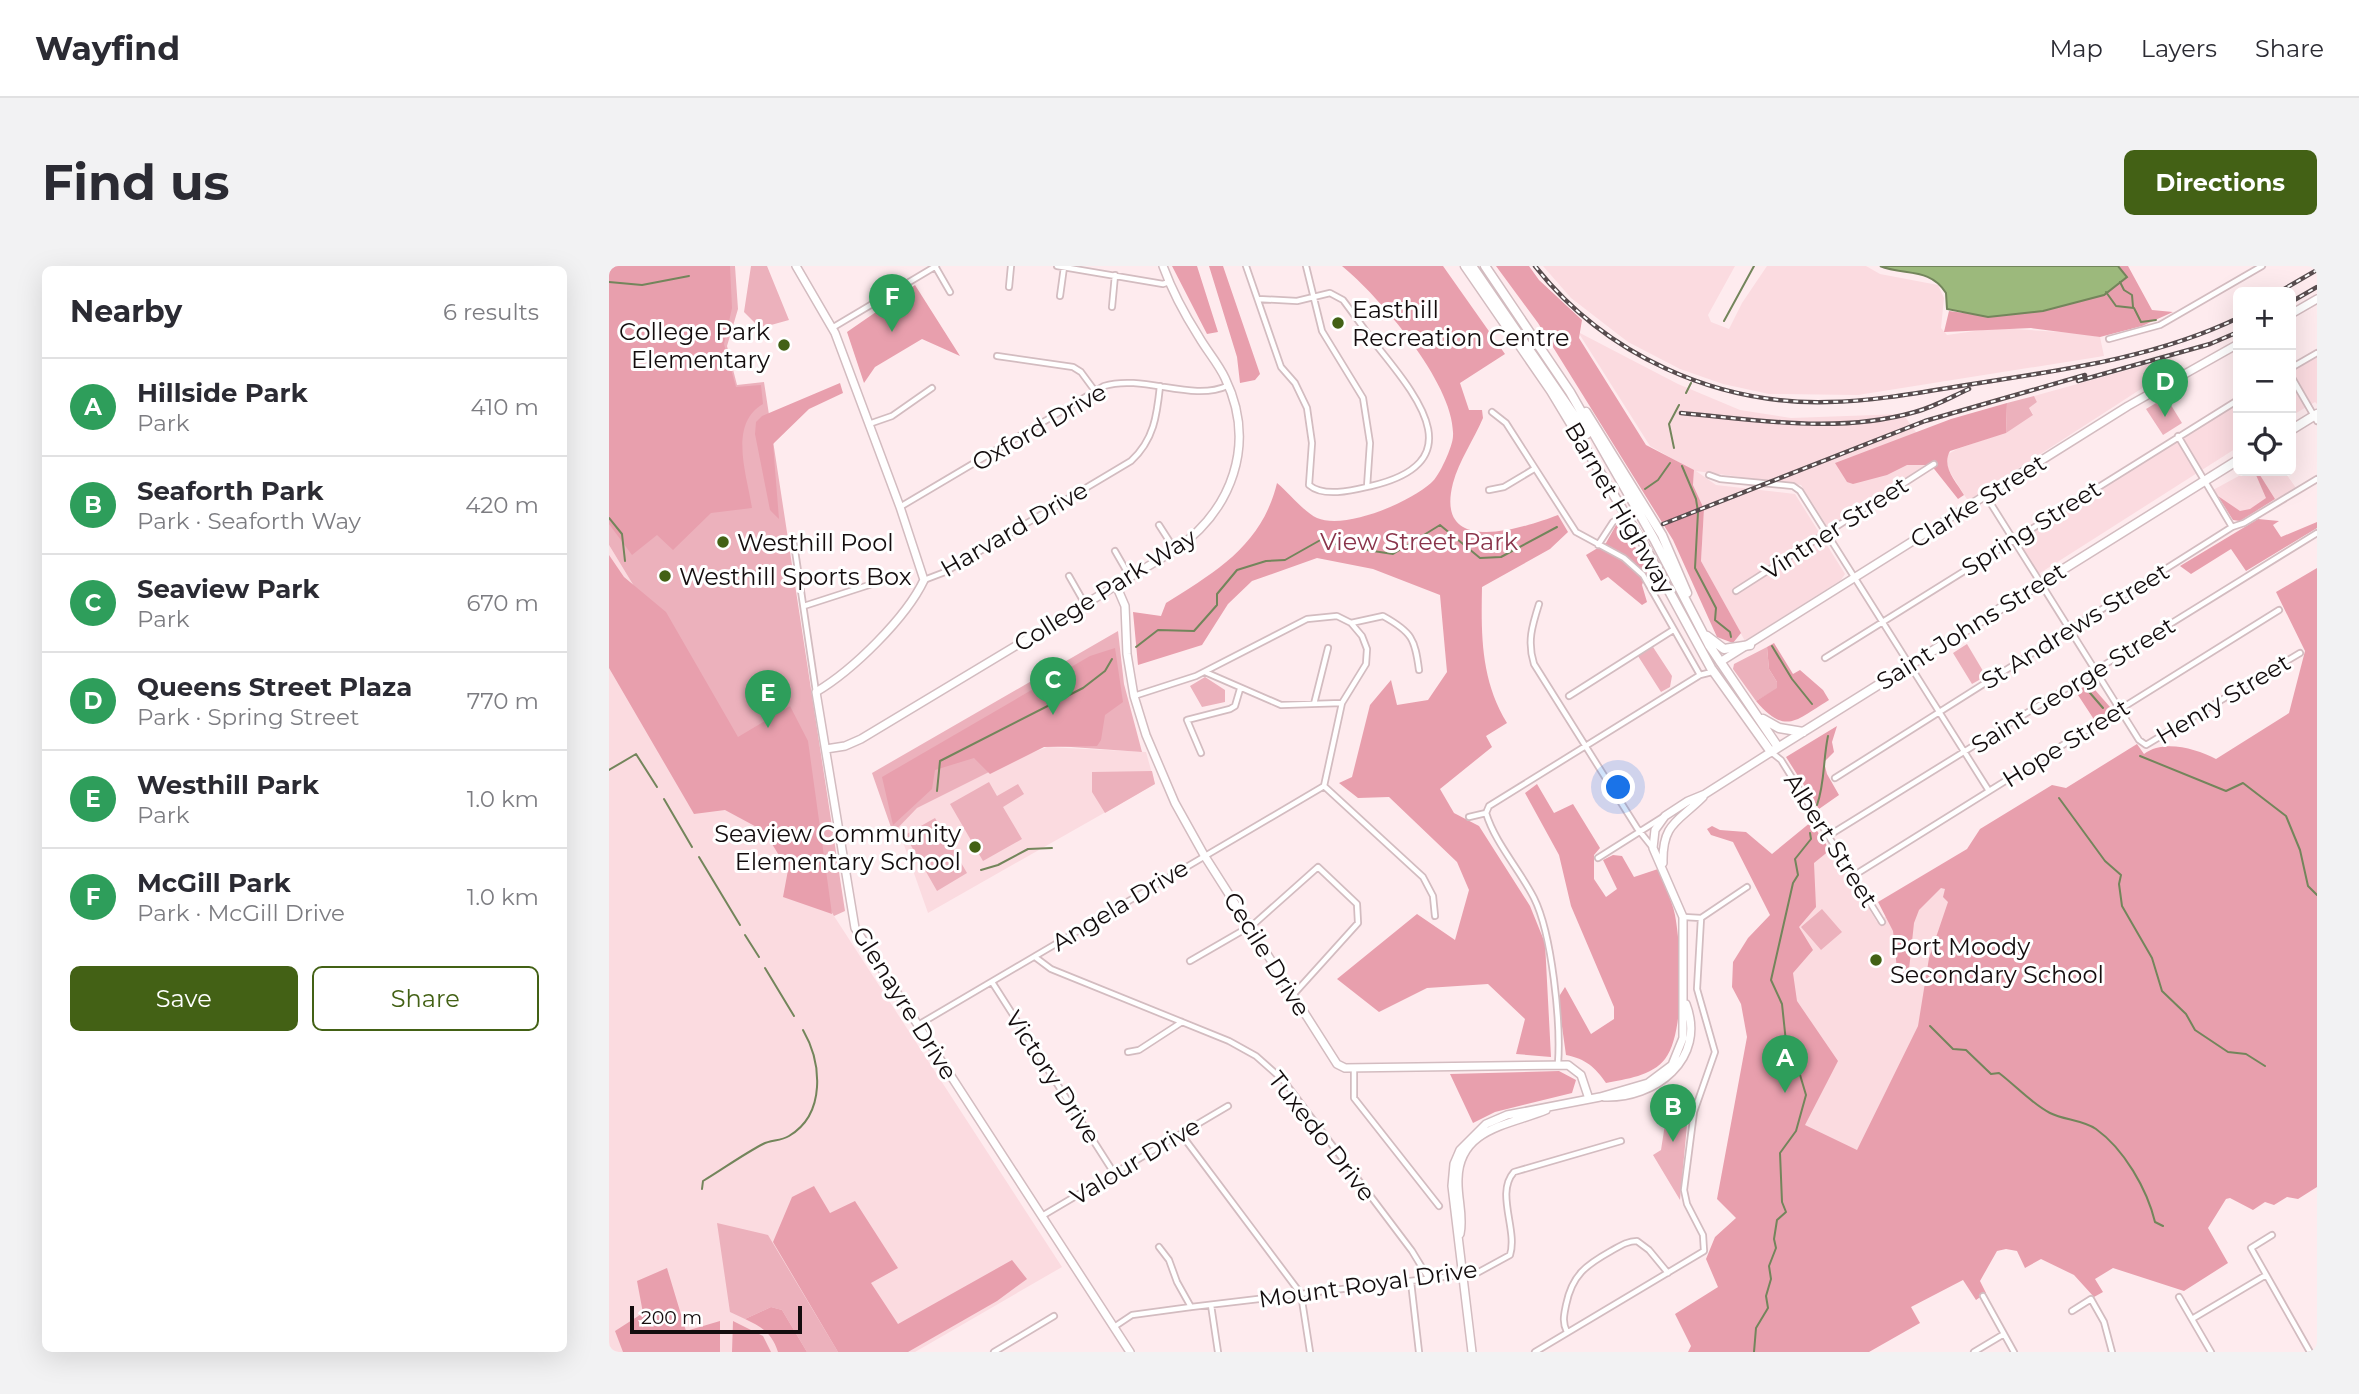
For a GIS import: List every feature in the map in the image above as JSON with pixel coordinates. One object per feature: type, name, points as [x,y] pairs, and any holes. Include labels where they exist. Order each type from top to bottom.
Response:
[{"type":"main road","name":"Barnet Highway","points":[[1465,266],[1551,391],[1626,513],[1707,662],[1774,750]]},
{"type":"main road","points":[[1472,266],[1586,433],[1601,449]]},
{"type":"main road","name":"Barnet Highway","points":[[1485,266],[1630,480],[1662,535],[1702,631],[1720,662],[1761,718],[1774,750]]},
{"type":"main road","name":"Barnet Highway","points":[[1570,392],[1692,609]]},
{"type":"main road","points":[[2296,427],[2316,417]]},
{"type":"main road","name":"Saint Johns Street","points":[[1774,750],[2233,463]]},
{"type":"main road","points":[[1702,631],[1724,649],[1750,645]]},
{"type":"main road","points":[[1707,662],[1720,662]]},
{"type":"main road","points":[[1761,718],[1775,727],[1803,732]]},
{"type":"street","points":[[796,266],[832,328],[901,507],[924,580]]},
{"type":"street","points":[[832,328],[935,266],[950,292]]},
{"type":"street","points":[[1009,287],[1011,266]]},
{"type":"street","name":"College Park Way","points":[[826,749],[845,746],[861,738],[1175,551],[1206,526],[1224,501],[1234,476],[1238,450],[1237,420],[1228,386],[1169,282],[1163,266]]},
{"type":"street","points":[[1247,266],[1258,299],[1281,367],[1295,383],[1309,414],[1312,443],[1308,483],[1312,488],[1322,490],[1367,487],[1406,474],[1419,463],[1429,440],[1427,419],[1414,393],[1343,300],[1330,293],[1288,302],[1258,299]]},
{"type":"street","points":[[1306,266],[1322,331],[1363,398],[1370,443],[1367,487]]},
{"type":"street","points":[[2109,339],[2160,325],[2262,266]]},
{"type":"street","points":[[1060,296],[1061,267],[1163,284],[1169,282]]},
{"type":"street","points":[[1112,307],[1115,275]]},
{"type":"street","points":[[2296,311],[2317,299]]},
{"type":"street","name":"Clarke Street","points":[[1720,662],[2128,406],[2233,347]]},
{"type":"street","points":[[2296,365],[2317,352]]},
{"type":"street","points":[[997,356],[1073,367],[1081,372],[1095,391]]},
{"type":"street","name":"Oxford Drive","points":[[901,507],[1095,391],[1126,382],[1214,391],[1228,386]]},
{"type":"street","points":[[2296,384],[2316,417]]},
{"type":"street","name":"Harvard Drive","points":[[816,692],[863,653],[910,606],[924,580],[945,572],[1131,461],[1142,451],[1155,425],[1160,386]]},
{"type":"street","points":[[869,424],[892,416],[932,388]]},
{"type":"street","name":"Spring Street","points":[[1825,658],[2233,403]]},
{"type":"street","points":[[1492,412],[1506,423],[1576,532],[1624,558],[1643,575],[1700,675]]},
{"type":"street","points":[[2178,436],[2232,527]]},
{"type":"street","name":"Vintner Street","points":[[1735,592],[1934,464]]},
{"type":"street","points":[[1489,490],[1504,487],[1534,469]]},
{"type":"street","points":[[1709,475],[1720,480],[1793,486],[1800,491],[1989,791]]},
{"type":"street","name":"St Andrews Street","points":[[1835,778],[2232,527],[2244,523],[2317,479]]},
{"type":"street","points":[[1986,496],[2120,710]]},
{"type":"street","points":[[1598,545],[1607,528],[1636,507]]},
{"type":"street","points":[[1159,525],[1175,551]]},
{"type":"street","name":"Saint George Street","points":[[1828,836],[2317,533]]},
{"type":"street","name":"Glenayre Drive","points":[[793,537],[855,928],[1130,1352]]},
{"type":"street","points":[[1115,551],[1130,577]]},
{"type":"street","points":[[1069,576],[1085,604]]},
{"type":"street","points":[[804,606],[869,585]]},
{"type":"street","name":"Cecile Drive","points":[[1116,585],[1125,606],[1127,654],[1134,696],[1168,788],[1204,855],[1336,1064],[1354,1068]]},
{"type":"street","points":[[1472,1352],[1460,1236],[1455,1224],[1452,1179],[1456,1157],[1464,1144],[1480,1128],[1500,1117],[1600,1097],[1616,1098],[1649,1089],[1674,1072],[1689,1041],[1690,1014],[1685,1002],[1683,917],[1663,865],[1653,848],[1584,747],[1534,664],[1529,648],[1530,632],[1539,604]]},
{"type":"street","name":"Hope Street","points":[[1853,876],[2279,610]]},
{"type":"street","points":[[1134,696],[1204,672],[1307,619],[1337,616],[1351,623],[1362,636],[1367,649],[1366,664],[1342,702],[1324,786],[1423,877],[1433,896],[1435,916]]},
{"type":"street","points":[[1351,623],[1383,616],[1400,625],[1413,638],[1419,670]]},
{"type":"street","points":[[1569,696],[1673,630]]},
{"type":"street","points":[[1314,704],[1328,648]]},
{"type":"street","name":"Henry Street","points":[[2120,710],[2139,740],[2146,745],[2300,653]]},
{"type":"street","points":[[1486,813],[1489,806],[1700,675],[1713,671]]},
{"type":"street","points":[[1204,672],[1280,705],[1342,702]]},
{"type":"street","points":[[1201,753],[1187,720],[1230,709],[1235,706],[1240,689]]},
{"type":"street","name":"Albert Street","points":[[1774,750],[1882,922]]},
{"type":"street","name":"Saint Johns Street","points":[[1598,858],[1774,750]]},
{"type":"street","name":"Angela Drive","points":[[917,1026],[1324,786]]},
{"type":"street","name":"Saint Johns Street","points":[[1663,865],[1663,841],[1669,828],[1705,794]]},
{"type":"street","points":[[1469,817],[1486,813]]},
{"type":"street","points":[[1486,813],[1535,900],[1546,929],[1552,960],[1558,1064]]},
{"type":"street","points":[[1653,848],[1655,830],[1665,816]]},
{"type":"street","points":[[1190,961],[1250,926],[1285,900],[1318,867],[1357,904],[1359,914],[1355,931],[1293,995]]},
{"type":"street","points":[[1683,917],[1701,918],[1747,887]]},
{"type":"street","points":[[1535,1352],[1698,1256],[1705,1249],[1703,1235],[1684,1193],[1694,1112],[1715,1052],[1697,989],[1701,918]]},
{"type":"street","name":"Tuxedo Drive","points":[[1035,957],[1051,969],[1256,1055],[1283,1080],[1412,1251],[1429,1279]]},
{"type":"street","name":"Victory Drive","points":[[992,981],[1114,1173]]},
{"type":"street","points":[[1128,1052],[1139,1050],[1182,1022]]},
{"type":"street","points":[[1439,1206],[1354,1098],[1354,1068],[1558,1064],[1571,1066],[1579,1073],[1589,1099]]},
{"type":"street","name":"Valour Drive","points":[[1042,1216],[1228,1106]]},
{"type":"street","points":[[1181,1134],[1301,1294],[1310,1352]]},
{"type":"street","name":"Mount Royal Drive","points":[[1114,1326],[1132,1315],[1411,1282],[1485,1270],[1510,1255],[1512,1242],[1507,1189],[1514,1172],[1529,1165],[1621,1141]]},
{"type":"street","points":[[2272,1236],[2251,1248],[2310,1352]]},
{"type":"street","points":[[1567,1332],[1563,1320],[1571,1284],[1592,1262],[1624,1244],[1637,1241],[1649,1250],[1668,1273]]},
{"type":"street","points":[[1159,1247],[1169,1260],[1191,1307]]},
{"type":"street","points":[[2192,1319],[2266,1275]]},
{"type":"street","points":[[1411,1282],[1419,1352]]},
{"type":"street","points":[[1983,1296],[2014,1352]]},
{"type":"street","points":[[2179,1297],[2211,1352]]},
{"type":"street","points":[[2072,1311],[2091,1299],[2104,1322],[2111,1351]]},
{"type":"street","points":[[1211,1305],[1218,1352]]},
{"type":"street","points":[[994,1352],[1055,1316]]},
{"type":"street","points":[[1974,1352],[2004,1334]]},
{"type":"shaded area","points":[[609,266],[735,266],[738,309],[727,346],[737,385],[764,382],[845,911],[834,916],[609,545]]},
{"type":"shaded area","points":[[751,266],[767,266],[789,320],[760,328],[744,312]]},
{"type":"shaded area","points":[[1543,266],[1735,266],[1708,315],[1711,322],[1729,329],[1742,303],[1767,266],[1866,266],[1880,274],[1938,285],[1944,298],[1941,328],[1947,335],[1996,328],[2077,333],[2100,337],[2104,356],[1858,395],[1769,394],[1723,384],[1680,369],[1628,342],[1571,298]]},
{"type":"shaded area","points":[[1880,266],[2118,266],[2127,277],[2104,295],[2043,311],[1988,317],[1947,309],[1946,293],[1932,279]]},
{"type":"shaded area","points":[[1578,332],[1678,384],[1740,410],[1791,418],[1903,414],[1931,453],[1941,458],[1830,531],[1801,485],[1696,471],[1716,485],[1795,494],[1845,574],[1841,580],[1745,641],[1701,561],[1704,509],[1693,485],[1694,471],[1650,446]]},
{"type":"shaded area","points":[[2317,353],[2317,404],[2315,402],[2296,413],[2296,413],[2296,365]]},
{"type":"shaded area","points":[[2171,358],[2178,365],[1968,501],[1941,458],[1957,449],[1998,435],[2033,414],[2029,408],[2037,402],[2034,396]]},
{"type":"shaded area","points":[[2034,396],[2037,402],[2029,408],[2033,415],[2006,433],[2007,403]]},
{"type":"shaded area","points":[[2166,397],[2182,423],[2163,435],[2146,409]]},
{"type":"shaded area","points":[[2233,404],[2233,450],[2037,575],[2014,539]]},
{"type":"shaded area","points":[[2239,476],[2288,476],[2296,488],[2240,521],[2233,520],[2213,490]]},
{"type":"shaded area","points":[[609,545],[834,916],[1062,1267],[915,1352],[609,1352]]},
{"type":"shaded area","points":[[1118,631],[1124,684],[1142,752],[1043,745],[917,808],[893,833],[872,773]]},
{"type":"shaded area","points":[[1967,644],[1986,676],[1972,684],[1953,653]]},
{"type":"shaded area","points":[[1653,647],[1672,676],[1670,687],[1661,692],[1638,656]]},
{"type":"shaded area","points":[[1767,647],[1769,669],[1777,682],[1777,689],[1756,701],[1733,669],[1734,664]]},
{"type":"shaded area","points":[[1205,677],[1225,690],[1225,702],[1202,707],[1190,686]]},
{"type":"shaded area","name":"Seaview Community Elementary School","points":[[1047,747],[1146,752],[1155,784],[928,913],[891,808]]},
{"type":"shaded area","points":[[1152,771],[1155,784],[1105,813],[1092,792],[1092,772]]},
{"type":"shaded area","points":[[989,782],[997,796],[1018,784],[1024,794],[1003,807],[1022,839],[983,861],[950,804]]},
{"type":"shaded area","points":[[935,818],[967,873],[937,891],[905,835]]},
{"type":"shaded area","name":"Port Moody Secondary School","points":[[2009,840],[2014,849],[1857,1151],[1803,1125],[1780,997],[1811,857],[1829,844],[1877,922]]},
{"type":"shaded area","points":[[1822,909],[1842,932],[1821,950],[1801,927]]},
{"type":"shaded area","points":[[1680,1089],[1688,1114],[1680,1200],[1653,1155],[1661,1150],[1670,1092]]},
{"type":"shaded area","points":[[717,1223],[768,1235],[838,1352],[807,1352],[782,1310],[771,1307],[745,1319],[730,1312]]},
{"type":"green space","points":[[609,266],[730,266],[732,308],[724,344],[736,387],[761,385],[763,404],[752,413],[743,437],[744,466],[752,508],[711,513],[673,550],[657,535],[632,555],[609,524]]},
{"type":"green space","points":[[1172,266],[1197,266],[1218,332],[1207,334]]},
{"type":"green space","points":[[1209,266],[1223,266],[1260,374],[1255,380],[1240,383],[1237,357]]},
{"type":"green space","name":"View Street Park","points":[[1342,266],[1443,266],[1505,354],[1460,383],[1469,410],[1482,410],[1483,418],[1453,483],[1451,506],[1456,521],[1468,529],[1504,531],[1558,515],[1568,532],[1550,549],[1482,587],[1487,674],[1498,707],[1507,723],[1486,736],[1492,747],[1440,789],[1454,813],[1479,826],[1530,906],[1545,943],[1551,1057],[1516,1054],[1525,1019],[1488,984],[1427,988],[1379,1012],[1337,979],[1417,914],[1455,940],[1469,890],[1457,862],[1389,797],[1358,798],[1339,783],[1352,777],[1370,705],[1391,680],[1397,705],[1428,700],[1447,672],[1440,595],[1373,569],[1317,558],[1252,581],[1228,604],[1202,645],[1138,665],[1133,612],[1161,616],[1166,603],[1235,554],[1261,523],[1277,483],[1317,518],[1329,521],[1344,520],[1377,512],[1408,498],[1431,483],[1441,468],[1453,436],[1451,416],[1442,393],[1413,344],[1375,298]]},
{"type":"green space","points":[[1496,266],[1529,266],[1539,280],[1582,320],[1579,338],[1646,445],[1694,470],[1693,485],[1704,509],[1701,561],[1741,633],[1733,643],[1717,637],[1673,540],[1538,323]]},
{"type":"green space","points":[[2118,266],[2128,266],[2152,310],[2173,312],[2142,326],[2100,337],[2031,328],[1944,332],[1949,311],[1999,314],[2041,309],[2127,277]]},
{"type":"green space","points":[[915,285],[960,356],[922,339],[875,367],[864,383],[847,332]]},
{"type":"green space","points":[[840,383],[843,393],[809,409],[773,444],[779,519],[770,510],[755,434],[756,422],[762,416]]},
{"type":"green space","points":[[2007,403],[2006,433],[1950,451],[1948,468],[1964,495],[1958,499],[1931,465],[1907,465],[1887,475],[1853,484],[1847,482],[1835,463],[1951,419]]},
{"type":"green space","points":[[2256,476],[2261,476],[2275,499],[2240,521],[2233,520],[2218,496],[2240,511],[2250,509],[2266,498]]},
{"type":"green space","points":[[2258,519],[2279,521],[2273,525],[2281,537],[2317,522],[2317,528],[2246,571],[2231,549],[2191,574],[2180,566]]},
{"type":"green space","points":[[1616,525],[1623,526],[1648,569],[1642,585],[1647,602],[1642,605],[1608,577],[1601,581],[1586,555],[1606,543]]},
{"type":"green space","points":[[609,555],[624,577],[666,612],[738,737],[790,706],[808,741],[832,914],[783,897],[788,870],[764,831],[725,810],[694,814],[609,668]]},
{"type":"green space","points":[[2317,568],[2317,1187],[2298,1199],[2287,1197],[2274,1205],[2265,1202],[2253,1210],[2230,1198],[2226,1199],[2208,1228],[2228,1263],[2184,1291],[2113,1268],[2095,1279],[2103,1292],[2094,1297],[2074,1275],[2041,1259],[2025,1268],[2017,1251],[2006,1249],[1997,1251],[1980,1281],[1986,1293],[1976,1300],[1963,1280],[1911,1307],[1920,1323],[1869,1352],[1688,1352],[1691,1346],[1675,1314],[1718,1287],[1706,1259],[1715,1237],[1736,1218],[1717,1199],[1747,1037],[1741,1004],[1732,987],[1733,962],[1748,938],[1770,915],[1733,842],[1711,835],[1707,829],[1712,826],[1720,830],[1746,832],[1772,854],[1811,822],[1830,850],[1814,863],[1816,907],[1799,927],[1813,950],[1793,973],[1797,1001],[1838,1061],[1805,1125],[1857,1150],[1918,1026],[1929,958],[1948,902],[1943,897],[1945,889],[1941,888],[1919,910],[1914,923],[1908,979],[1898,979],[1893,931],[1878,902],[1967,849],[1980,829],[2052,785],[2066,788],[2137,744],[2144,754],[2152,749],[2170,746],[2190,749],[2216,759],[2289,713],[2305,651],[2276,592]]},
{"type":"green space","points":[[1774,643],[1793,674],[1800,670],[1823,690],[1829,700],[1791,721],[1775,718],[1756,701],[1777,688],[1777,682],[1769,669],[1767,647]]},
{"type":"green space","points":[[1115,648],[1123,702],[1105,715],[1101,740],[1097,746],[1044,747],[990,774],[974,758],[935,770],[932,789],[893,825],[882,777],[1090,656]]},
{"type":"green space","points":[[2089,683],[2110,707],[2108,713],[2095,721],[2076,692]]},
{"type":"green space","points":[[1837,726],[1832,742],[1834,752],[1824,762],[1827,774],[1839,795],[1819,809],[1786,757]]},
{"type":"green space","points":[[1537,784],[1554,813],[1573,804],[1600,848],[1594,855],[1594,879],[1606,897],[1617,889],[1603,860],[1613,855],[1622,856],[1634,877],[1658,869],[1672,903],[1680,968],[1676,1030],[1665,1059],[1660,1065],[1638,1076],[1606,1083],[1589,1064],[1566,1055],[1558,998],[1565,987],[1591,1034],[1614,1019],[1614,1007],[1571,906],[1559,855],[1525,793]]},
{"type":"green space","points":[[1559,1071],[1576,1080],[1572,1093],[1495,1112],[1473,1123],[1450,1074]]},
{"type":"green space","points":[[814,1186],[830,1213],[855,1201],[898,1268],[871,1283],[898,1324],[1012,1260],[1027,1279],[997,1301],[908,1352],[838,1352],[773,1242],[792,1197]]},
{"type":"green space","points":[[667,1268],[686,1331],[720,1321],[720,1352],[623,1352],[615,1331],[643,1313],[637,1281]]},
{"type":"green space","points":[[771,1307],[782,1310],[807,1352],[778,1352],[766,1331],[745,1319]]},
{"type":"green space","points":[[733,1321],[763,1336],[771,1352],[732,1352]]},
{"type":"waterway","points":[[1724,321],[1754,266]]},
{"type":"waterway","points":[[609,282],[642,285],[689,276]]},
{"type":"waterway","points":[[2120,282],[2124,290],[2132,295],[2133,307]]},
{"type":"waterway","points":[[2106,292],[2116,306],[2134,308],[2141,322],[2156,320]]},
{"type":"waterway","points":[[1686,393],[1691,383]]},
{"type":"waterway","points":[[1674,448],[1669,424],[1679,405]]},
{"type":"waterway","points":[[1645,489],[1658,480],[1670,463]]},
{"type":"waterway","points":[[1682,466],[1696,499],[1698,512],[1695,568],[1716,608],[1715,620],[1730,632],[1731,637]]},
{"type":"waterway","points":[[609,518],[622,534],[625,561]]},
{"type":"waterway","points":[[1136,647],[1158,630],[1194,631],[1217,605],[1217,594],[1237,570],[1266,561],[1285,560],[1324,538],[1340,546],[1393,554],[1440,525],[1480,558],[1501,557],[1557,527]]},
{"type":"waterway","points":[[1772,646],[1792,679],[1812,704]]},
{"type":"waterway","points":[[937,791],[940,761],[1083,688],[1105,671],[1112,659]]},
{"type":"waterway","points":[[2084,686],[2103,708]]},
{"type":"waterway","points":[[1817,805],[1828,736]]},
{"type":"waterway","points":[[609,770],[636,754],[657,787]]},
{"type":"waterway","points":[[2140,756],[2226,791],[2243,783],[2286,816],[2300,850],[2308,886],[2317,895]]},
{"type":"waterway","points":[[2059,798],[2105,861],[2121,875],[2119,884],[2122,906],[2152,958],[2162,991],[2186,1014],[2195,1030],[2228,1052],[2246,1054],[2265,1066]]},
{"type":"waterway","points":[[664,799],[692,847]]},
{"type":"waterway","points":[[1754,1352],[1756,1328],[1768,1308],[1766,1296],[1771,1279],[1769,1266],[1776,1248],[1774,1239],[1777,1220],[1786,1212],[1782,1202],[1780,1153],[1796,1131],[1806,1095],[1786,1042],[1782,1004],[1771,980],[1793,883],[1798,875],[1795,859],[1811,839],[1810,833]]},
{"type":"waterway","points":[[981,870],[998,865],[1028,849],[1052,848]]},
{"type":"waterway","points":[[699,857],[740,925]]},
{"type":"waterway","points":[[745,935],[759,957]]},
{"type":"waterway","points":[[765,968],[794,1016]]},
{"type":"waterway","points":[[1930,1026],[1953,1049],[1966,1050],[1991,1074],[1999,1073],[2043,1109],[2091,1126],[2106,1137],[2125,1159],[2140,1183],[2155,1222],[2163,1226]]},
{"type":"waterway","points":[[702,1189],[703,1181],[763,1144],[789,1136],[809,1115],[815,1101],[817,1072],[803,1030]]},
{"type":"railway","points":[[1535,266],[1563,298],[1629,349],[1705,384],[1745,395],[1786,401],[1869,399],[2055,371],[2148,351],[2233,320]]},
{"type":"railway","points":[[2288,287],[2317,270]]},
{"type":"railway","points":[[2296,299],[2317,287]]},
{"type":"railway","points":[[2078,381],[2210,344],[2233,334]]},
{"type":"railway","points":[[1663,524],[1925,421],[2085,375]]},
{"type":"railway","points":[[1681,413],[1769,422],[1857,422],[1886,419],[1922,410],[1969,389]]},
{"type":"place","name":"Easthill Recreation Centre","points":[[1338,323]]},
{"type":"place","name":"McGill Park","points":[[892,332]]},
{"type":"place","name":"College Park Elementary","points":[[784,345]]},
{"type":"place","name":"Queens Street Plaza","points":[[2165,417]]},
{"type":"place","name":"Westhill Pool","points":[[723,542]]},
{"type":"place","name":"Westhill Sports Box","points":[[665,576]]},
{"type":"place","name":"Seaview Park","points":[[1053,715]]},
{"type":"place","name":"Westhill Park","points":[[768,728]]},
{"type":"place","name":"Seaview Community Elementary School","points":[[975,847]]},
{"type":"place","name":"Port Moody Secondary School","points":[[1876,960]]},
{"type":"place","name":"Hillside Park","points":[[1785,1093]]},
{"type":"place","name":"Seaforth Park","points":[[1673,1142]]}]
